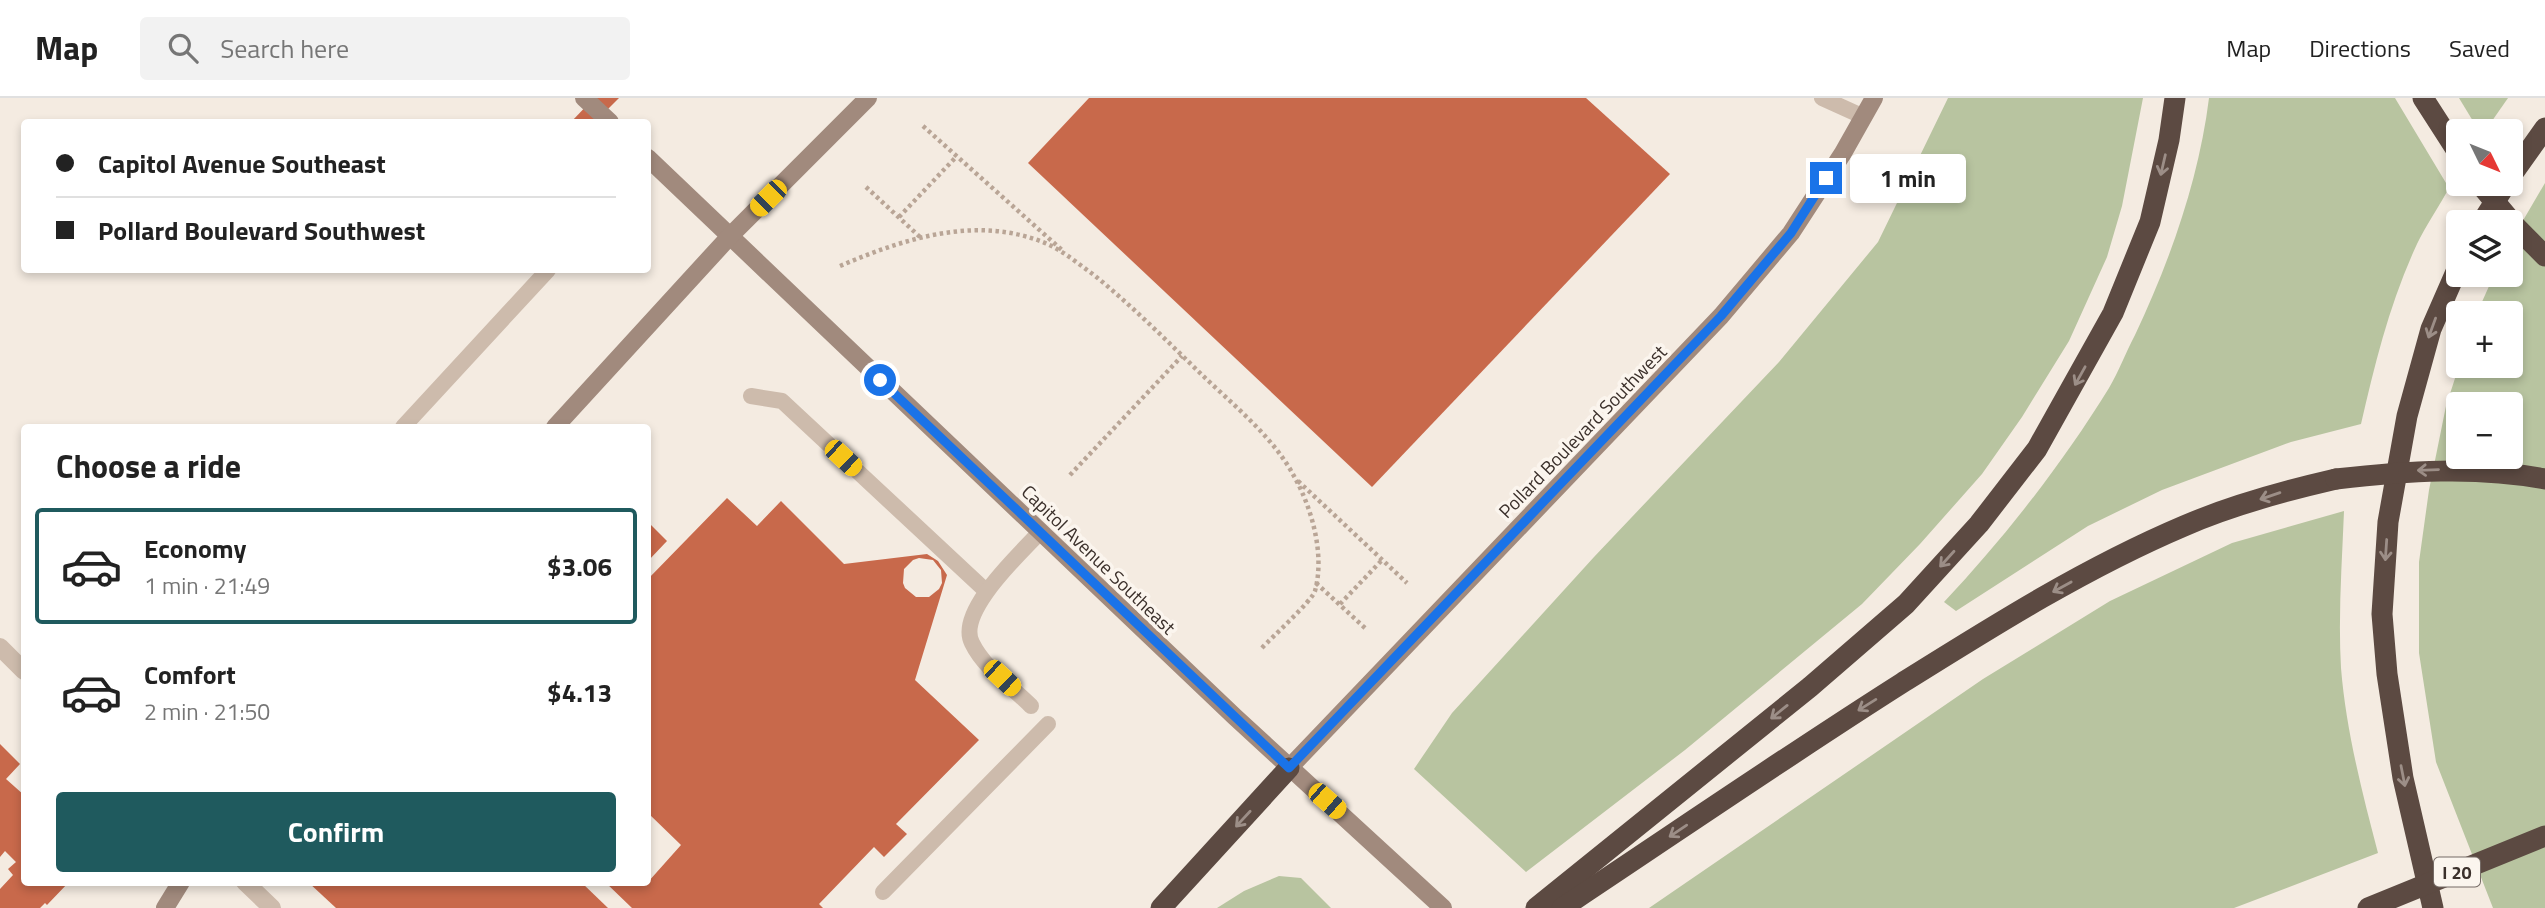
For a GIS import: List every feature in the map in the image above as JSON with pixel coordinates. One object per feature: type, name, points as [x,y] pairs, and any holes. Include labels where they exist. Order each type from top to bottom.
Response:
[{"type":"highway","points":[[1536,908],[1810,687],[1906,604],[1979,524],[2037,449],[2113,313],[2150,222],[2169,140],[2175,98]]},
{"type":"highway","points":[[2423,98],[2446,134]]},
{"type":"highway","points":[[2524,157],[2541,132]]},
{"type":"highway","points":[[2490,196],[2545,256]]},
{"type":"highway","points":[[2433,908],[2403,778],[2387,674],[2382,614],[2388,522],[2406,416],[2431,329],[2449,287]]},
{"type":"highway","points":[[1562,908],[1990,628],[2103,565],[2185,525],[2279,492],[2336,479],[2400,471],[2455,469],[2545,479]]},
{"type":"highway","points":[[1161,908],[1289,768]]},
{"type":"highway","name":"I 20","points":[[2368,908],[2545,836]]},
{"type":"main road","points":[[584,98],[607,119]]},
{"type":"main road","points":[[558,424],[730,236],[868,98]]},
{"type":"main road","name":"Pollard Boulevard Southwest","points":[[1289,768],[1721,316],[1791,233],[1874,98]]},
{"type":"main road","name":"Capitol Avenue Southeast","points":[[651,161],[1289,768],[1443,908]]},
{"type":"main road","points":[[164,908],[178,886]]},
{"type":"street","points":[[0,647],[21,668]]},
{"type":"street","points":[[249,886],[272,908]]},
{"type":"lane","points":[[1822,98],[1864,117]]},
{"type":"lane","points":[[406,424],[545,273]]},
{"type":"lane","points":[[751,396],[782,401],[986,591]]},
{"type":"lane","points":[[1031,706],[982,659],[970,640],[970,621],[986,591],[1040,532]]},
{"type":"lane","points":[[883,892],[1048,724]]},
{"type":"path","points":[[923,126],[1112,290],[1182,356],[1275,449],[1296,479],[1407,583]]},
{"type":"path","points":[[899,218],[956,157]]},
{"type":"path","points":[[866,187],[920,238]]},
{"type":"path","points":[[840,265],[874,251],[920,238],[941,233],[981,230],[1011,233],[1042,241],[1072,258]]},
{"type":"path","points":[[1070,475],[1182,356]]},
{"type":"path","points":[[1261,649],[1314,593],[1318,562],[1314,524],[1296,479]]},
{"type":"path","points":[[1340,604],[1382,559]]},
{"type":"path","points":[[1315,583],[1366,628]]},
{"type":"green space","points":[[1948,98],[2143,98],[2122,206],[2107,257],[2069,341],[2022,417],[1982,474],[1862,604],[1685,750],[1526,872],[1414,769],[1452,713],[1594,557],[1779,362],[1878,242]]},
{"type":"green space","points":[[2209,98],[2395,98],[2446,183],[2446,193],[2407,266],[2391,310],[2361,424],[2291,442],[2162,490],[2088,526],[1956,611],[1944,602],[2032,499],[2072,444],[2116,375],[2148,307],[2171,249],[2190,189]]},
{"type":"green space","points":[[2459,98],[2508,98],[2493,119],[2472,119]]},
{"type":"green space","points":[[2545,183],[2545,908],[2493,908],[2436,762],[2419,653],[2419,562],[2429,490],[2446,406],[2446,469],[2523,469],[2523,392],[2451,392],[2455,378],[2523,378],[2523,301],[2482,301],[2489,287],[2523,287],[2523,221]]},
{"type":"green space","points":[[2344,511],[2340,609],[2343,691],[2351,738],[2378,853],[2234,908],[1649,908],[1983,679],[2110,601],[2232,543]]},
{"type":"green space","points":[[1279,876],[1301,878],[1331,908],[1217,908],[1244,891]]},
{"type":"building","points":[[594,98],[619,98],[598,119],[574,119]]},
{"type":"building","points":[[1089,98],[1586,98],[1670,174],[1372,487],[1028,163]]},
{"type":"building","points":[[727,498],[757,526],[781,501],[844,564],[927,554],[938,561],[947,575],[915,680],[979,740],[896,824],[907,834],[884,857],[874,847],[819,904],[823,908],[632,908],[609,886],[651,886],[651,879],[681,845],[651,816],[651,576]],"holes":[[[913,560],[933,560],[941,570],[942,583],[929,597],[916,597],[905,588],[904,569]]]},
{"type":"building","points":[[651,525],[667,541],[651,558]]},
{"type":"building","points":[[0,744],[20,764],[6,779],[21,792],[21,886],[65,886],[47,905],[45,903],[40,908],[0,908],[0,889],[13,875],[8,869],[16,862],[5,851],[0,857]]},
{"type":"building","points":[[312,886],[585,886],[608,908],[336,908]]},
{"type":"route","points":[[880,380],[1289,768],[1721,316],[1791,233],[1826,178]]}]
